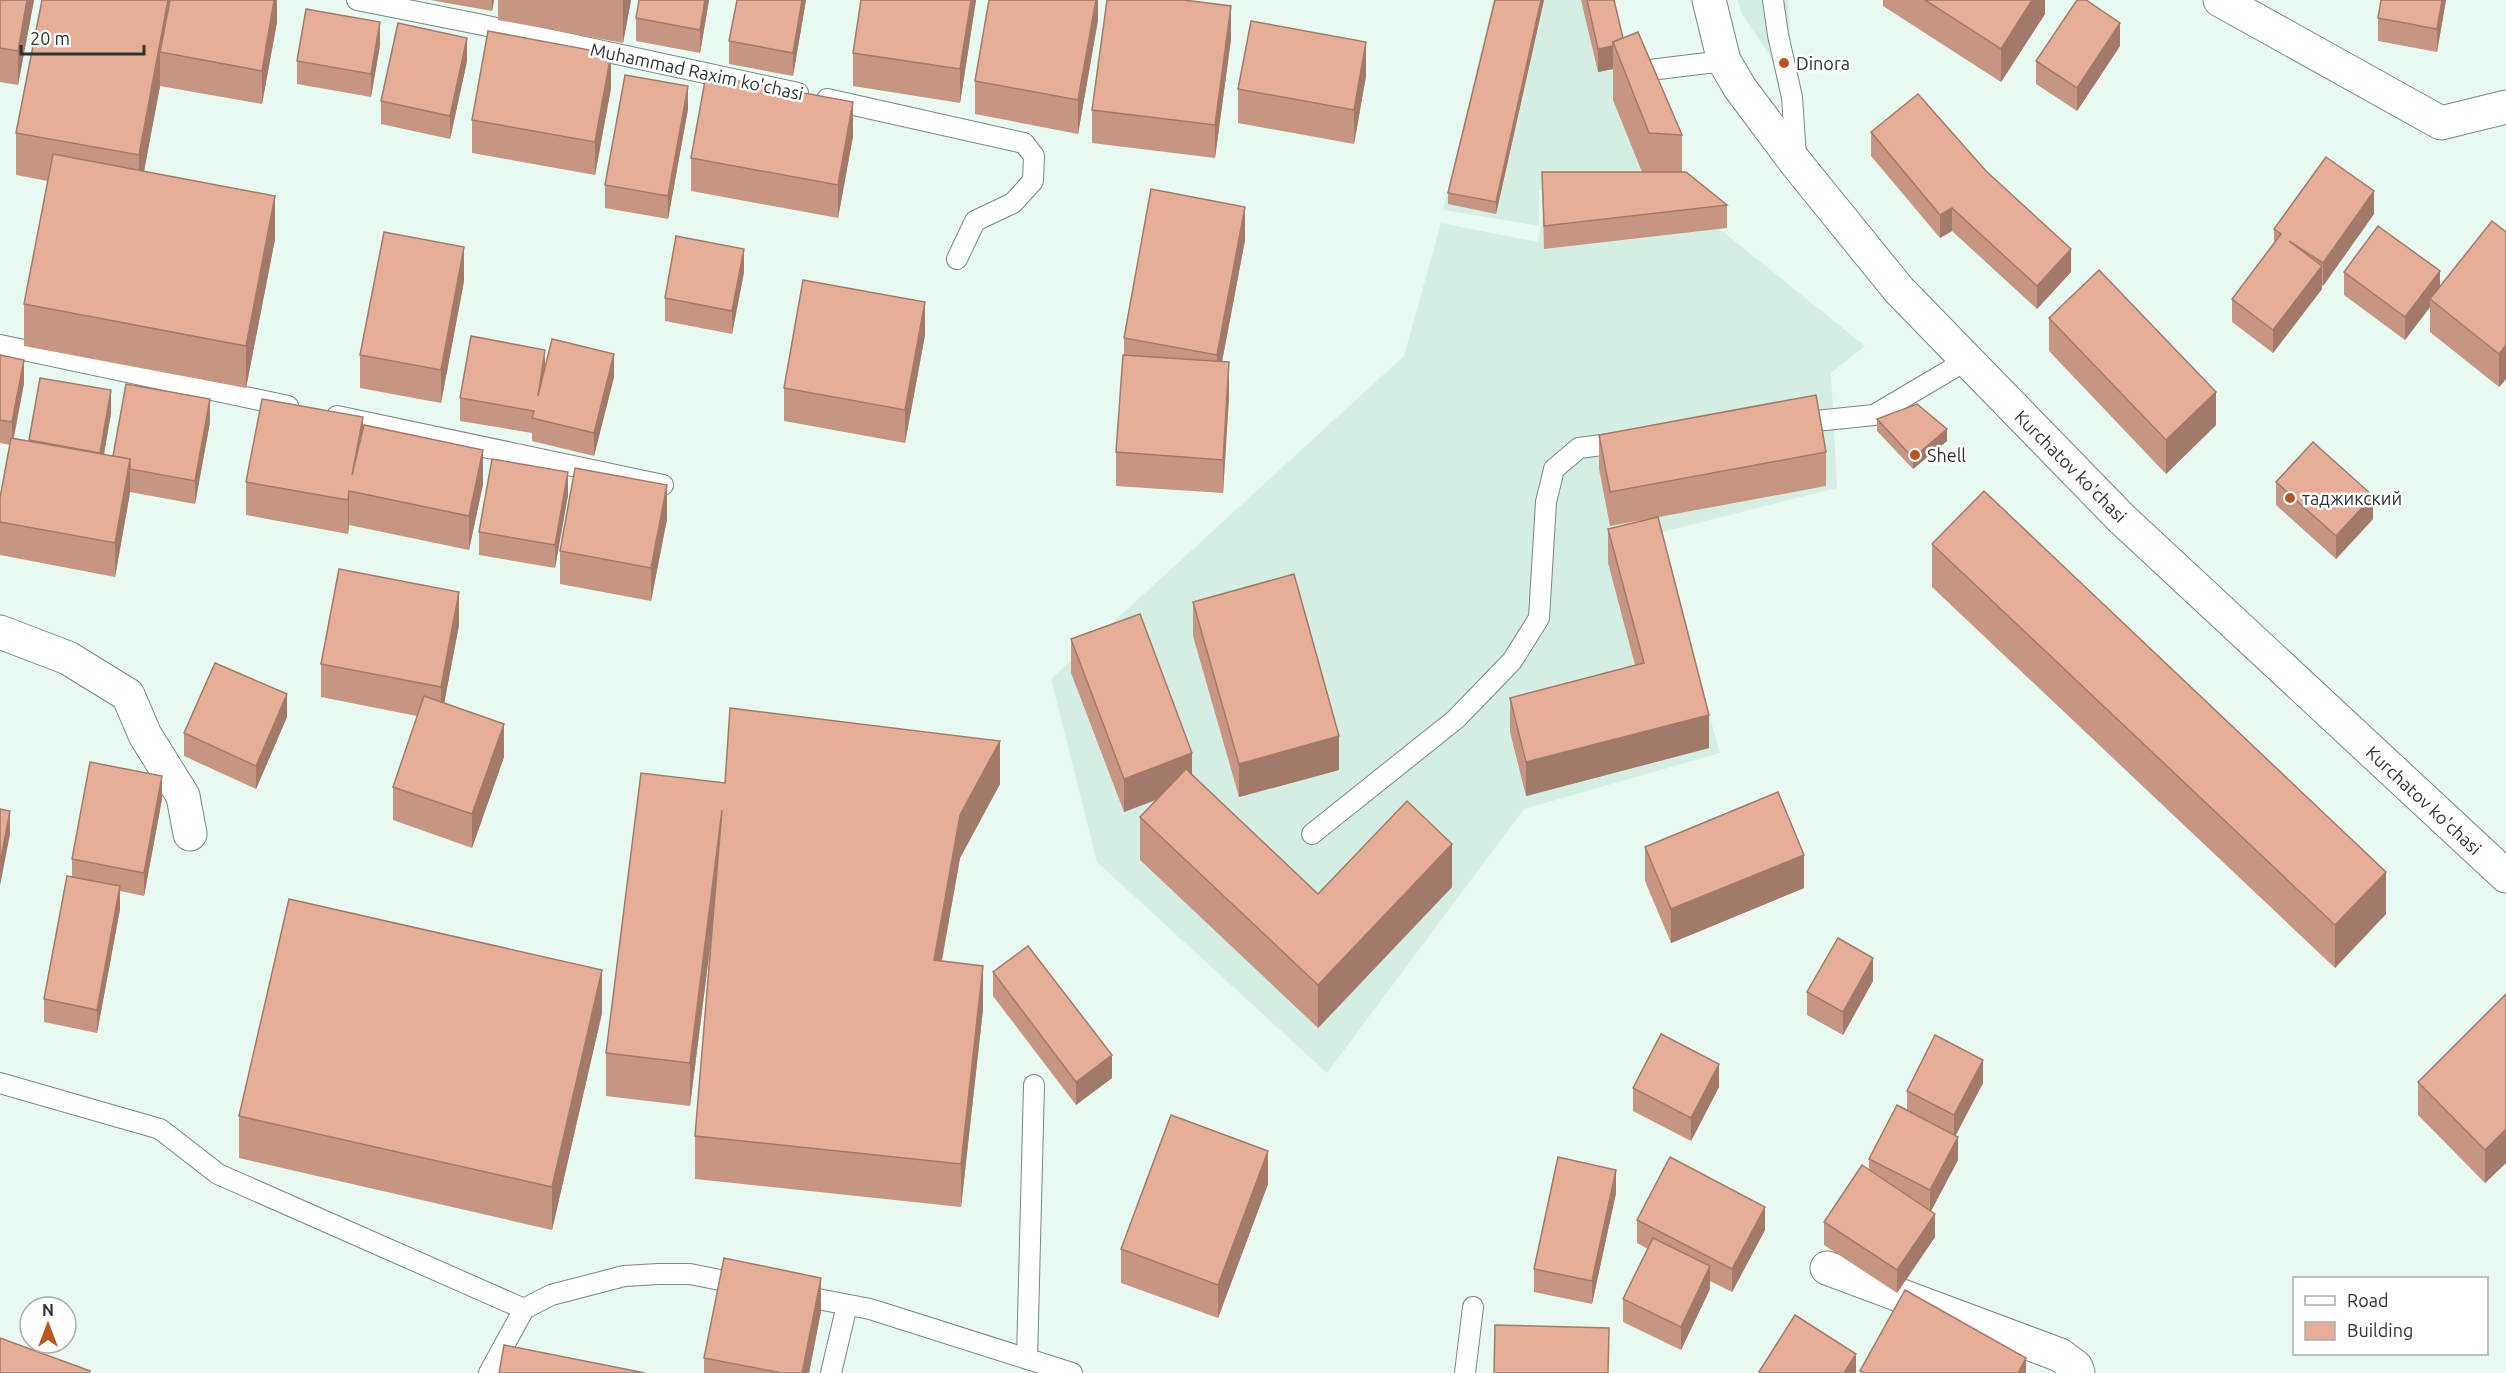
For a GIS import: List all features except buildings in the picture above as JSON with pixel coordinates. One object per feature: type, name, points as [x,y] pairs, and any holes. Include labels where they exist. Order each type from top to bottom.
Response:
[{"type":"main road","name":"Kurchatov ko'chasi","points":[[1709,0],[1724,61],[1740,87],[1796,163],[1899,290],[2122,519],[2506,876]]},
{"type":"main road","points":[[2220,0],[2441,123],[2506,107]]},
{"type":"main road","points":[[0,632],[68,658],[128,695],[145,735],[183,796],[189,834]]},
{"type":"main road","points":[[1827,1268],[2060,1355],[2076,1367],[2078,1373]]},
{"type":"lane","name":"Muhammad Raxim ko'chasi","points":[[357,0],[489,26],[1024,143],[1034,156],[1033,181],[1013,203],[975,221],[957,259]]},
{"type":"lane","points":[[1773,0],[1778,35],[1792,97],[1796,163]]},
{"type":"lane","points":[[1634,72],[1724,61]]},
{"type":"lane","points":[[0,345],[663,484]]},
{"type":"lane","points":[[1782,425],[1874,415],[1967,360]]},
{"type":"lane","points":[[1312,834],[1456,719],[1512,661],[1539,618],[1546,502],[1554,469],[1579,448],[1644,440]]},
{"type":"lane","points":[[0,1083],[160,1129],[218,1174],[525,1309]]},
{"type":"lane","points":[[1027,1359],[1034,1085]]},
{"type":"lane","points":[[489,1373],[525,1309],[551,1295],[624,1276],[690,1274],[870,1309],[1072,1373]]},
{"type":"lane","points":[[831,1373],[847,1305]]},
{"type":"lane","points":[[1465,1373],[1473,1307]]},
{"type":"shaded area","points":[[1493,0],[1614,0],[1636,83],[1686,195],[1539,190],[1539,226],[1443,210]]},
{"type":"shaded area","name":"Dinora","points":[[1737,0],[1788,0],[1794,92],[1742,14]]},
{"type":"shaded area","points":[[1546,199],[1686,202],[1865,346],[1831,373],[1837,488],[1658,533],[1720,753],[1524,809],[1327,1073],[1097,862],[1051,679],[1404,356],[1441,223],[1538,242]]},
{"type":"place","name":"Dinora","points":[[1784,63]]},
{"type":"place","name":"Shell","points":[[1915,455]]},
{"type":"place","name":"таджикский","points":[[2290,498]]}]
